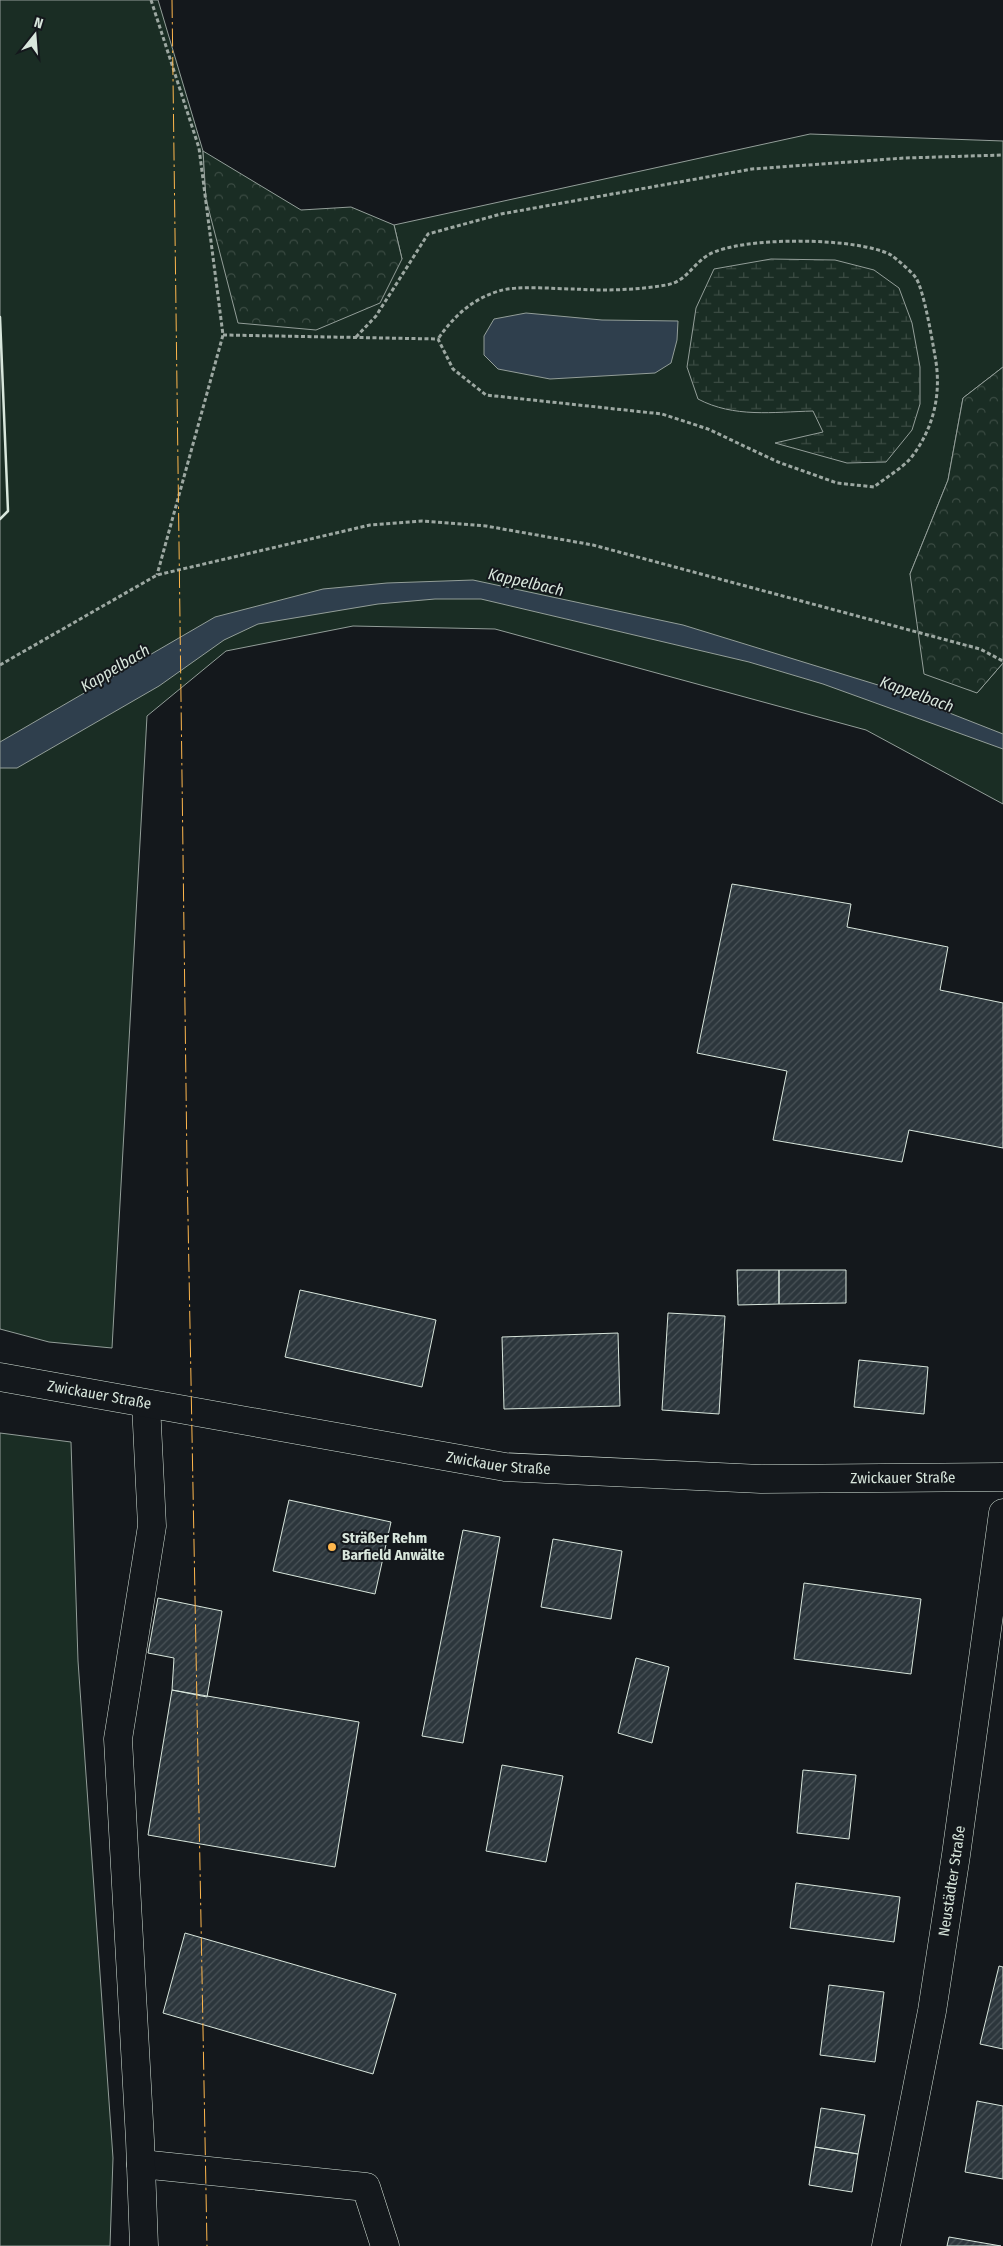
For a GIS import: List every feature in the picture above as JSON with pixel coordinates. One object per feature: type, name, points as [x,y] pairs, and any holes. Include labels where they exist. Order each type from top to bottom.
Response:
[{"type":"main road","name":"Zwickauer Straße","points":[[0,1378],[506,1467],[761,1479],[1003,1477]]},
{"type":"main road","points":[[144,2246],[118,1739],[152,1526],[146,1404]]},
{"type":"main road","name":"Neustädter Straße","points":[[886,2246],[932,2010],[956,1854],[1003,1513]]},
{"type":"main road","points":[[141,2164],[366,2187],[385,2246]]},
{"type":"path","points":[[151,0],[199,148],[223,335],[157,575]]},
{"type":"path","points":[[356,337],[376,316],[428,234],[501,214],[752,169],[905,158],[1003,155]]},
{"type":"path","points":[[753,242],[810,242],[858,246],[891,256],[916,279],[928,320],[939,378],[931,424],[909,459],[874,487],[837,483],[778,462],[708,429],[662,414],[486,395],[453,369],[438,339],[451,320],[472,303],[500,290],[546,288],[587,290],[667,285],[684,278],[708,255],[717,252],[753,242]]},
{"type":"path","points":[[223,335],[438,339]]},
{"type":"path","points":[[0,665],[157,575],[370,525],[422,522],[486,526],[593,546],[698,572],[980,649],[1003,661]]},
{"type":"green space","points":[[0,0],[158,0],[203,151],[206,199],[402,259],[394,225],[810,134],[1003,141],[1003,367],[963,398],[948,480],[910,574],[977,693],[1003,663],[1003,804],[866,730],[495,629],[353,626],[226,651],[147,716],[112,1348],[49,1342],[0,1329]]},
{"type":"green space","points":[[203,151],[301,210],[351,207],[394,225],[402,259],[380,303],[316,330],[238,323],[206,199]]},
{"type":"green space","points":[[771,259],[835,260],[874,270],[899,288],[912,323],[920,367],[920,404],[912,430],[886,462],[847,463],[775,443],[823,432],[813,411],[769,413],[740,411],[712,405],[698,399],[687,367],[696,308],[714,269]]},
{"type":"green space","points":[[1003,367],[1003,663],[977,693],[924,674],[910,574],[948,480],[963,398]]},
{"type":"green space","points":[[0,1433],[71,1442],[78,1661],[113,2158],[110,2246],[0,2246]]},
{"type":"water","points":[[526,313],[602,320],[678,321],[677,340],[671,363],[655,373],[550,379],[498,369],[484,355],[484,336],[494,319]]},
{"type":"water","points":[[473,580],[683,625],[878,685],[1003,734],[1003,749],[823,684],[749,662],[481,599],[435,599],[378,604],[258,624],[224,640],[159,686],[17,768],[0,768],[0,742],[215,617],[323,589],[387,583]]},
{"type":"building","points":[[732,884],[851,904],[847,927],[948,947],[940,990],[1003,1003],[1003,1148],[909,1130],[902,1162],[773,1140],[787,1071],[697,1053]]},
{"type":"building","points":[[737,1270],[779,1270],[779,1304],[738,1305]]},
{"type":"building","points":[[779,1270],[846,1270],[846,1303],[779,1304]]},
{"type":"building","points":[[300,1290],[436,1320],[422,1387],[285,1357]]},
{"type":"building","points":[[668,1313],[725,1316],[719,1414],[662,1410]]},
{"type":"building","points":[[618,1333],[620,1406],[504,1409],[502,1337]]},
{"type":"building","points":[[859,1360],[928,1367],[924,1414],[854,1407]]},
{"type":"building","name":"Sträßer Rehm Barfield Anwälte","points":[[289,1500],[391,1522],[375,1594],[273,1571]]},
{"type":"building","points":[[463,1530],[500,1537],[463,1743],[422,1736]]},
{"type":"building","points":[[553,1539],[622,1551],[611,1619],[541,1607]]},
{"type":"building","points":[[804,1583],[921,1599],[911,1674],[794,1659]]},
{"type":"building","points":[[158,1598],[222,1611],[207,1697],[172,1690],[174,1658],[148,1653]]},
{"type":"building","points":[[636,1658],[669,1667],[652,1743],[618,1733]]},
{"type":"building","points":[[172,1690],[359,1722],[335,1867],[148,1835]]},
{"type":"building","points":[[502,1765],[563,1776],[546,1862],[486,1851]]},
{"type":"building","points":[[803,1770],[856,1775],[849,1839],[797,1833]]},
{"type":"building","points":[[796,1883],[900,1897],[894,1942],[790,1928]]},
{"type":"building","points":[[185,1933],[396,1994],[373,2074],[163,2013]]},
{"type":"building","points":[[999,1966],[1003,1967],[1003,2049],[980,2044]]},
{"type":"building","points":[[829,1985],[884,1992],[875,2062],[820,2055]]},
{"type":"building","points":[[977,2101],[1003,2106],[1003,2179],[965,2172]]},
{"type":"building","points":[[821,2108],[865,2115],[858,2154],[815,2147]]},
{"type":"building","points":[[815,2147],[858,2154],[852,2192],[809,2185]]},
{"type":"building","points":[[949,2237],[1001,2246],[947,2246]]},
{"type":"wall","points":[[0,317],[8,511],[0,519]]},
{"type":"power","points":[[172,0],[187,1164],[207,2246]]},
{"type":"place","name":"Sträßer Rehm Barfield Anwälte","points":[[332,1547]]},
{"type":"water label","name":"Kappelbach","points":[[526,582]]},
{"type":"water label","name":"Kappelbach","points":[[115,668]]},
{"type":"water label","name":"Kappelbach","points":[[917,694]]}]
